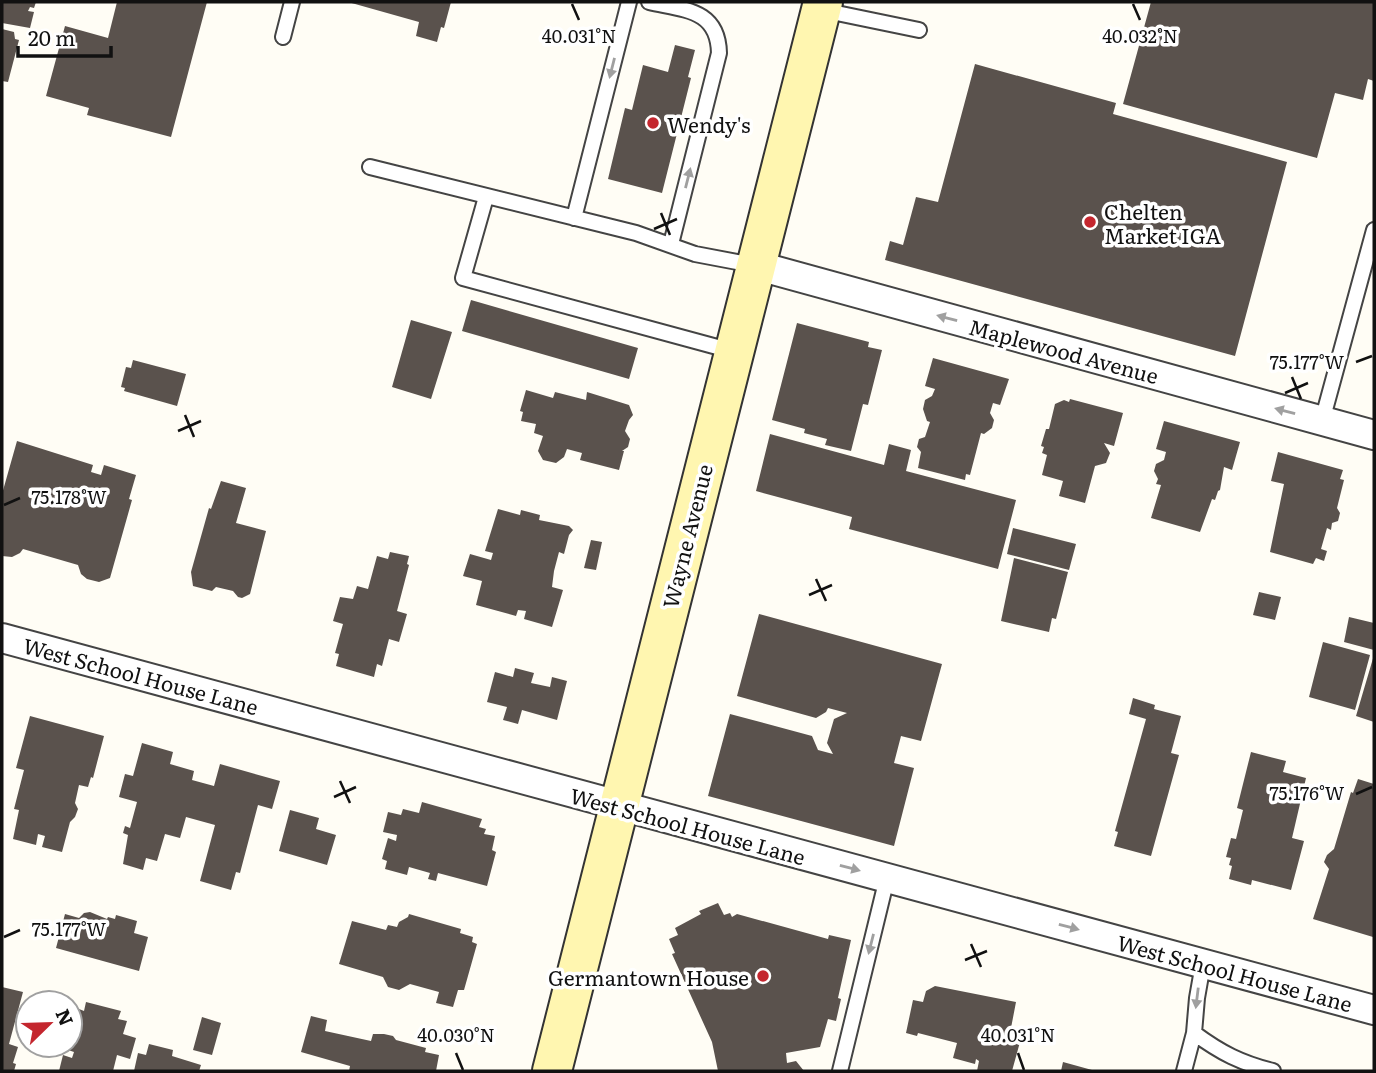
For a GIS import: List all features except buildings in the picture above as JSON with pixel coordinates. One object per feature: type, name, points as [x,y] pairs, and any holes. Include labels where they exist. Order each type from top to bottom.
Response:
[{"type":"main road","name":"Wayne Avenue","points":[[552,1071],[822,6]]},
{"type":"street","name":"Maplewood Avenue","points":[[755,265],[1374,435]]},
{"type":"street","name":"West School House Lane","points":[[2,638],[1374,1010]]},
{"type":"lane","points":[[283,37],[292,2]]},
{"type":"lane","points":[[574,218],[629,2]]},
{"type":"lane","points":[[649,2],[696,13],[711,22],[718,39],[719,53],[671,244]]},
{"type":"lane","points":[[822,6],[919,30]]},
{"type":"lane","points":[[370,167],[636,233],[695,254],[755,265]]},
{"type":"lane","points":[[486,197],[463,278],[733,351]]},
{"type":"lane","points":[[1322,421],[1374,230]]},
{"type":"lane","points":[[840,1071],[887,878]]},
{"type":"lane","points":[[1184,1071],[1194,1033],[1203,964]]},
{"type":"lane","points":[[1194,1033],[1242,1063],[1273,1071]]},
{"type":"place","name":"Wendy's","points":[[653,123]]},
{"type":"place","name":"Chelten Market IGA","points":[[1090,222]]},
{"type":"place","name":"Germantown House","points":[[763,976]]}]
